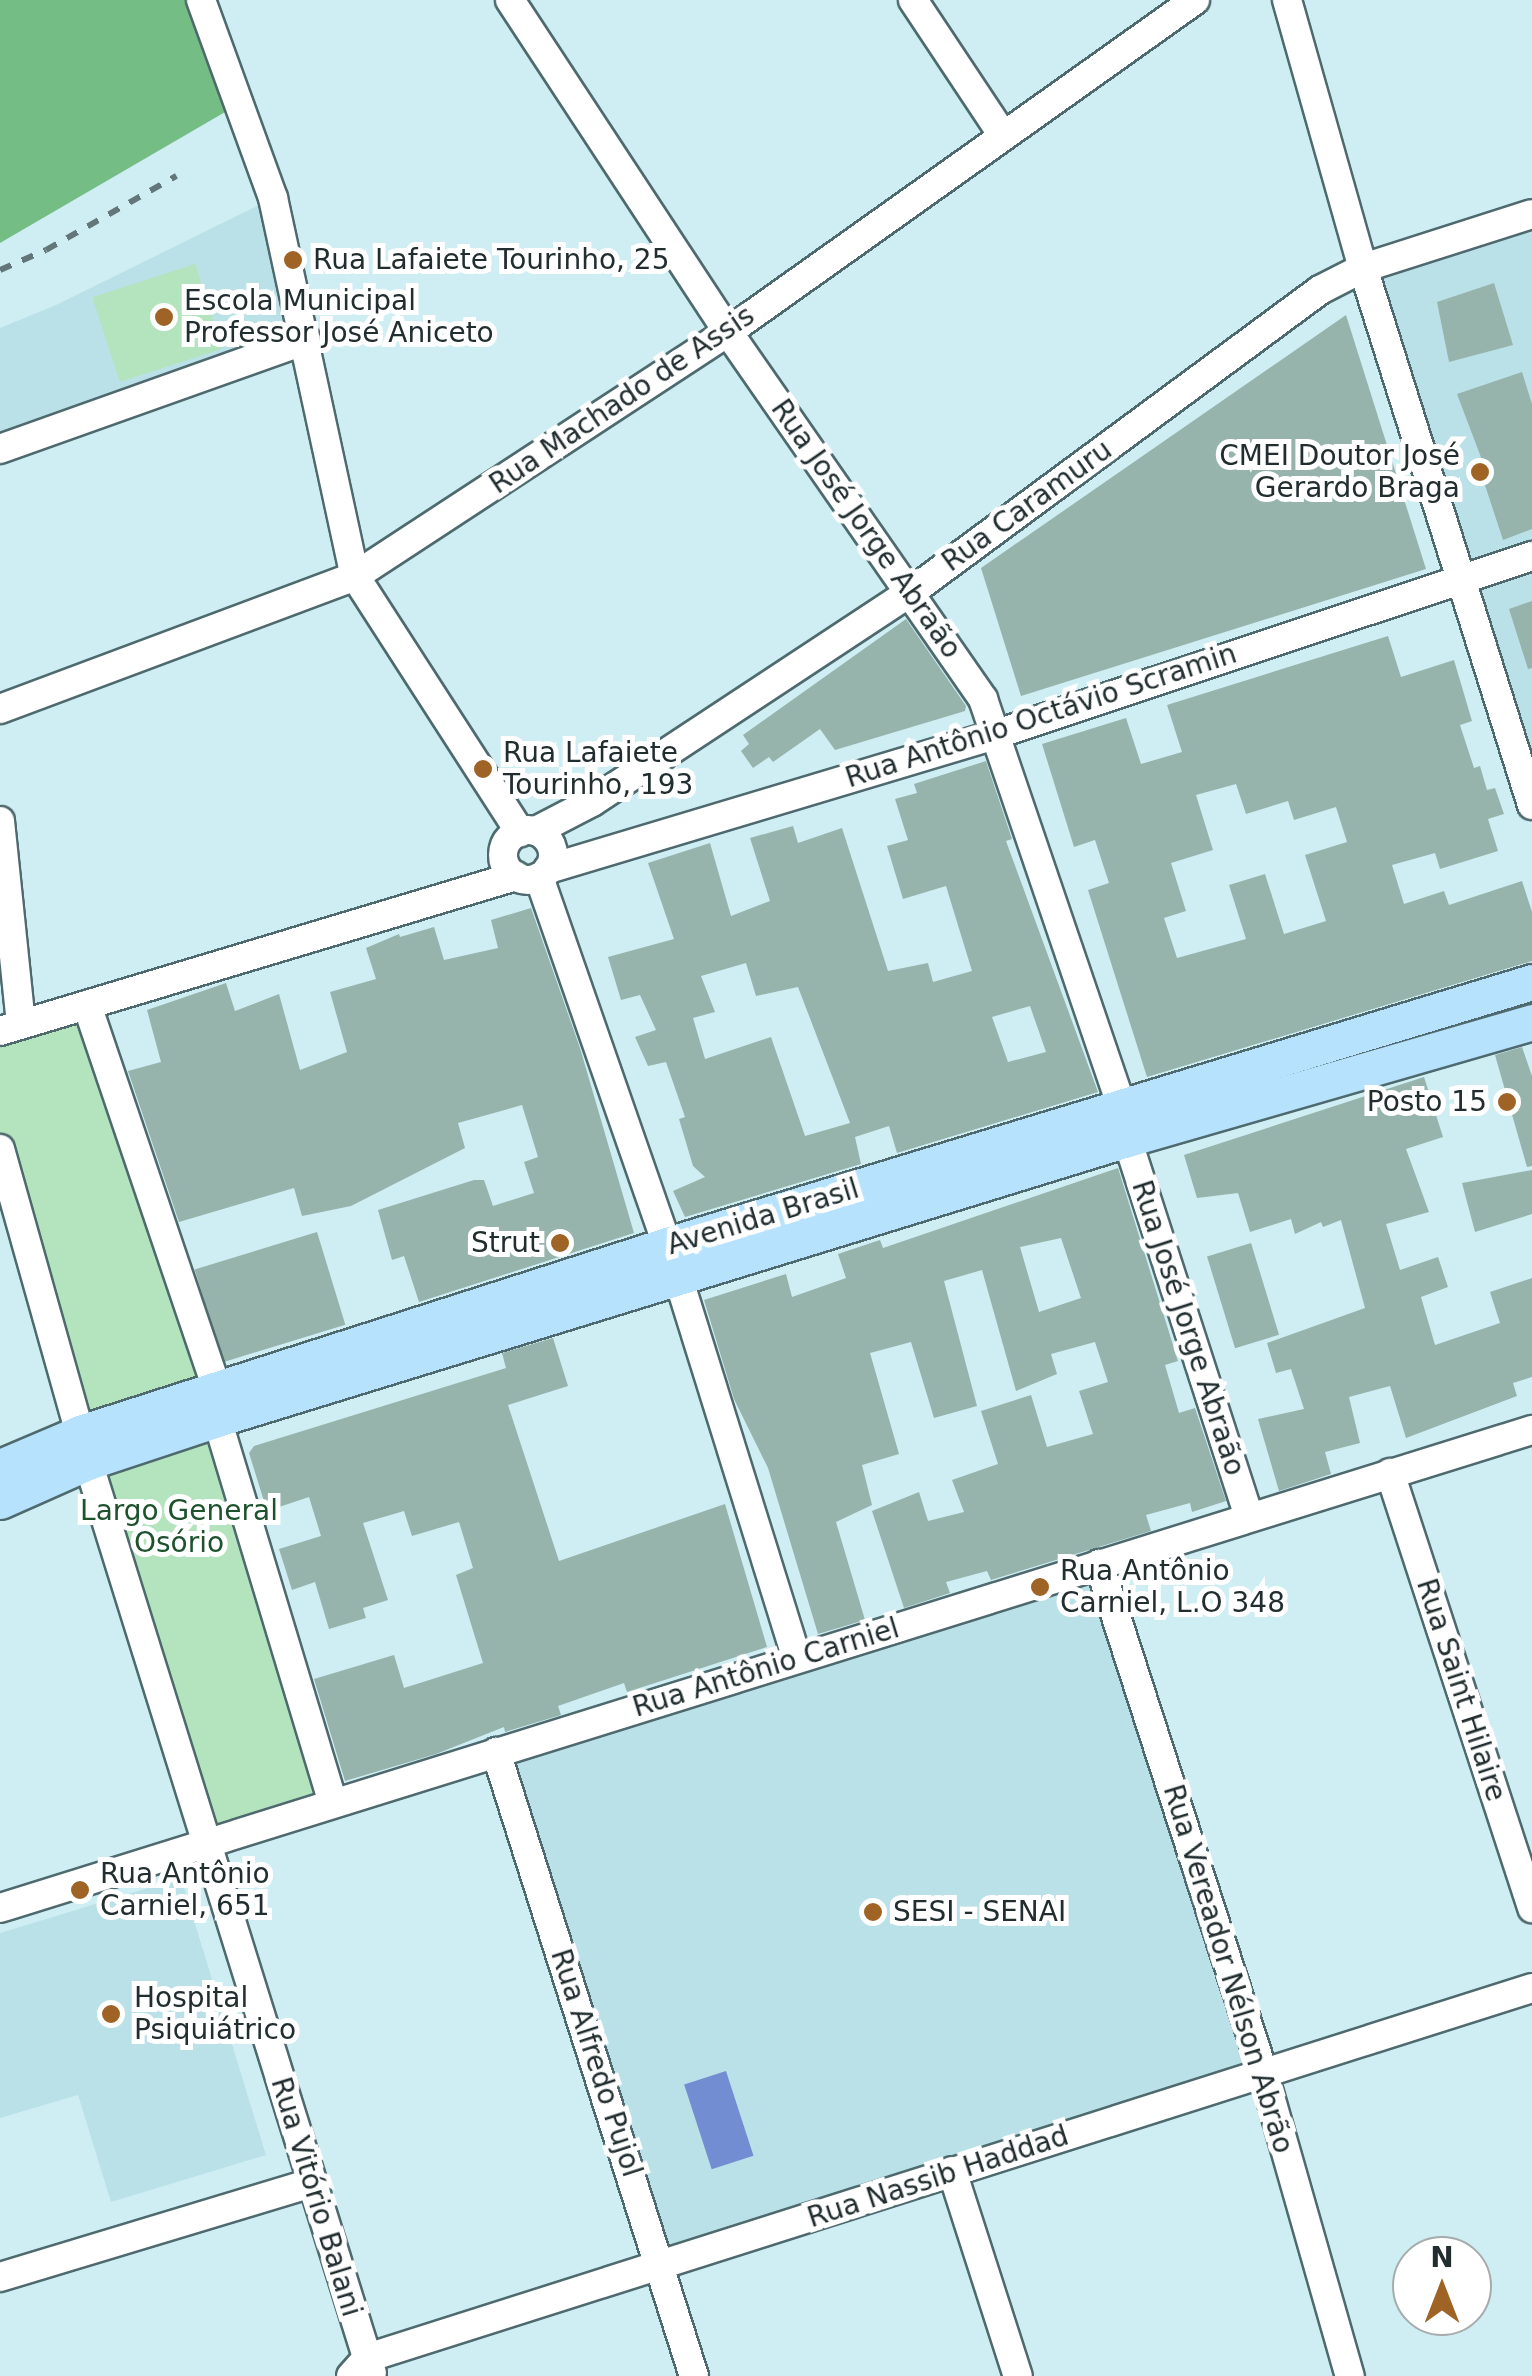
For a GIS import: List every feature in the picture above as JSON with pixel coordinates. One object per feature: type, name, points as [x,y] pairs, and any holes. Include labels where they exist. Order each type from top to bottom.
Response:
[{"type":"main road","name":"Avenida Brasil","points":[[3,1463],[84,1448],[672,1261],[1124,1124],[1532,982]]},
{"type":"main road","name":"Avenida Brasil","points":[[1124,1124],[1532,1022]]},
{"type":"main road","name":"Avenida Brasil","points":[[0,1501],[84,1448]]},
{"type":"street","points":[[202,0],[273,198],[354,576],[520,837],[552,848],[534,874]]},
{"type":"street","name":"Rua José Jorge Abraão","points":[[510,0],[728,332],[984,699],[1250,1517]]},
{"type":"street","points":[[913,0],[1002,134]]},
{"type":"street","name":"Rua Machado de Assis","points":[[0,709],[354,576],[728,332],[1194,0]]},
{"type":"street","points":[[1287,0],[1363,268],[1532,805]]},
{"type":"street","name":"Rua Caramuru","points":[[520,837],[592,802],[912,592],[1320,290],[1363,268],[1532,214]]},
{"type":"street","points":[[0,449],[306,340]]},
{"type":"street","name":"Rua Antônio Octávio Scramin","points":[[11,1027],[997,734],[1532,556]]},
{"type":"street","points":[[0,821],[11,1027]]},
{"type":"street","points":[[520,837],[505,864],[534,874]]},
{"type":"street","name":"Rua Antônio Octávio Scramin","points":[[434,899],[520,837]]},
{"type":"street","points":[[534,874],[672,1261],[796,1658]]},
{"type":"street","points":[[87,1005],[217,1405],[334,1804]]},
{"type":"street","points":[[0,1149],[84,1448],[207,1846]]},
{"type":"street","name":"Rua Antônio Carniel","points":[[0,1908],[1532,1430]]},
{"type":"street","name":"Rua Saint Hilaire","points":[[1390,1473],[1532,1908]]},
{"type":"street","name":"Rua Vereador Nélson Abrão","points":[[1100,1564],[1264,2075],[1350,2376]]},
{"type":"street","name":"Rua Alfredo Pujol","points":[[496,1752],[694,2376]]},
{"type":"street","name":"Rua Vitório Balani","points":[[207,1846],[312,2184],[364,2370]]},
{"type":"street","name":"Rua Nassib Haddad","points":[[364,2370],[952,2171],[1532,1988]]},
{"type":"street","points":[[952,2171],[1018,2376]]},
{"type":"street","points":[[0,2277],[312,2184]]},
{"type":"shaded area","name":"Escola Municipal Professor José Aniceto","points":[[273,198],[306,340],[0,449],[0,328],[56,305]]},
{"type":"shaded area","name":"CMEI Doutor José Gerardo Braga","points":[[1532,214],[1532,556],[1461,578],[1363,268]]},
{"type":"shaded area","points":[[1532,564],[1532,788],[1469,582]]},
{"type":"shaded area","name":"SESI - SENAI","points":[[1087,1567],[1251,2072],[662,2263],[498,1758]]},
{"type":"shaded area","name":"Hospital Psiquiátrico","points":[[181,1878],[266,2155],[111,2202],[78,2095],[0,2118],[0,1933]]},
{"type":"green space","points":[[0,0],[192,0],[232,108],[0,243]]},
{"type":"green space","points":[[195,264],[223,349],[120,382],[92,297]]},
{"type":"green space","points":[[87,1005],[217,1390],[80,1433],[0,1149],[0,1031]]},
{"type":"green space","name":"Largo General Osório","points":[[217,1419],[334,1802],[204,1842],[87,1459]]},
{"type":"water","points":[[726,2071],[754,2156],[712,2169],[684,2085]]},
{"type":"building","points":[[1494,283],[1513,345],[1449,362],[1437,302]]},
{"type":"building","points":[[1346,315],[1426,569],[1021,696],[981,568]]},
{"type":"building","points":[[1522,372],[1532,404],[1532,529],[1503,540],[1480,470],[1485,468],[1457,394]]},
{"type":"building","points":[[1532,601],[1532,668],[1528,669],[1509,609]]},
{"type":"building","points":[[906,619],[966,706],[965,711],[835,750],[820,729],[773,762],[769,757],[753,768],[741,751],[749,744],[743,735]]},
{"type":"building","points":[[1388,636],[1401,677],[1454,660],[1472,721],[1460,725],[1474,768],[1480,766],[1487,790],[1495,788],[1504,814],[1488,819],[1498,851],[1440,869],[1435,853],[1392,865],[1404,904],[1444,891],[1449,905],[1522,881],[1532,912],[1532,961],[1147,1077],[1088,890],[1109,883],[1095,840],[1074,847],[1042,744],[1126,718],[1141,764],[1182,752],[1167,705]],"holes":[[[1236,784],[1246,814],[1288,801],[1294,820],[1336,807],[1347,842],[1305,855],[1326,921],[1284,934],[1265,874],[1229,885],[1246,939],[1177,958],[1164,918],[1186,911],[1171,863],[1213,850],[1196,795]]]},
{"type":"building","points":[[986,761],[1012,839],[1006,841],[1098,1092],[897,1153],[889,1126],[855,1137],[861,1164],[685,1217],[673,1191],[705,1177],[693,1166],[679,1119],[685,1117],[666,1062],[648,1066],[635,1037],[656,1030],[640,995],[621,1000],[608,957],[674,939],[648,863],[710,843],[731,916],[770,901],[750,838],[793,826],[798,843],[842,828],[888,971],[928,963],[933,982],[972,971],[946,886],[903,899],[887,846],[908,840],[895,799],[917,793],[914,784]],"holes":[[[746,963],[756,996],[798,987],[850,1123],[805,1136],[771,1037],[705,1059],[693,1018],[715,1012],[701,976]],[[1030,1006],[1046,1052],[1008,1062],[992,1017]]]},
{"type":"building","points":[[531,908],[580,1048],[634,1233],[419,1302],[404,1256],[392,1260],[378,1210],[474,1180],[484,1180],[493,1206],[534,1193],[524,1162],[538,1157],[522,1105],[458,1123],[465,1148],[351,1206],[302,1216],[294,1188],[179,1222],[128,1071],[161,1062],[147,1010],[226,983],[235,1011],[279,994],[300,1070],[347,1052],[330,992],[376,979],[366,948],[399,934],[400,937],[434,927],[444,960],[498,948],[491,920]]},
{"type":"building","points":[[1522,1047],[1532,1076],[1532,1166],[1527,1167],[1495,1055]]},
{"type":"building","points":[[1424,1077],[1443,1137],[1406,1149],[1429,1212],[1386,1224],[1400,1270],[1438,1257],[1448,1287],[1421,1297],[1435,1345],[1500,1323],[1490,1292],[1532,1278],[1532,1377],[1513,1383],[1517,1396],[1406,1438],[1390,1386],[1349,1397],[1360,1443],[1325,1452],[1331,1474],[1279,1491],[1258,1419],[1304,1409],[1291,1369],[1276,1373],[1267,1343],[1365,1308],[1341,1220],[1323,1227],[1321,1222],[1295,1234],[1291,1219],[1250,1232],[1238,1193],[1197,1198],[1184,1155]]},
{"type":"building","points":[[1118,1168],[1178,1361],[1165,1365],[1179,1413],[1195,1408],[1226,1501],[1192,1512],[1190,1503],[1146,1515],[1151,1531],[991,1580],[987,1571],[946,1582],[950,1593],[904,1608],[872,1511],[919,1492],[928,1521],[964,1512],[952,1480],[998,1464],[981,1411],[1031,1395],[1047,1447],[1093,1434],[1079,1391],[1108,1382],[1095,1342],[1051,1354],[1057,1374],[1016,1391],[982,1270],[944,1281],[977,1406],[934,1418],[911,1342],[870,1353],[899,1454],[862,1465],[872,1505],[836,1522],[865,1620],[818,1634],[768,1468],[734,1399],[704,1300],[786,1274],[792,1297],[846,1278],[838,1254],[880,1240],[883,1248]],"holes":[[[1061,1238],[1081,1298],[1039,1312],[1020,1247]]]},
{"type":"building","points":[[1532,1170],[1532,1214],[1475,1232],[1462,1183]]},
{"type":"building","points":[[317,1232],[345,1325],[223,1362],[195,1269]]},
{"type":"building","points":[[1251,1243],[1279,1335],[1235,1348],[1207,1256]]},
{"type":"building","points":[[553,1338],[568,1386],[508,1405],[559,1561],[725,1504],[767,1647],[627,1692],[624,1683],[558,1706],[561,1715],[505,1732],[504,1727],[436,1754],[345,1781],[314,1679],[394,1655],[404,1688],[483,1663],[456,1575],[473,1568],[459,1522],[412,1536],[404,1511],[363,1523],[388,1600],[363,1608],[366,1618],[329,1629],[315,1582],[292,1590],[279,1549],[321,1536],[309,1497],[267,1511],[249,1453],[254,1446],[506,1368],[502,1353]]},
{"type":"railway","points":[[0,270],[46,250],[176,176]]},
{"type":"place","name":"Rua Lafaiete Tourinho, 25","points":[[293,260]]},
{"type":"place","name":"Escola Municipal Professor José Aniceto","points":[[164,317]]},
{"type":"place","name":"CMEI Doutor José Gerardo Braga","points":[[1480,472]]},
{"type":"place","name":"Rua Lafaiete Tourinho, 193","points":[[483,769]]},
{"type":"place","name":"Posto 15","points":[[1507,1102]]},
{"type":"place","name":"Strut","points":[[560,1243]]},
{"type":"place","name":"Rua Antônio Carniel, L.O 348","points":[[1040,1587]]},
{"type":"place","name":"Rua Antônio Carniel, 651","points":[[80,1890]]},
{"type":"place","name":"SESI - SENAI","points":[[873,1912]]},
{"type":"place","name":"Hospital Psiquiátrico","points":[[111,2014]]}]
